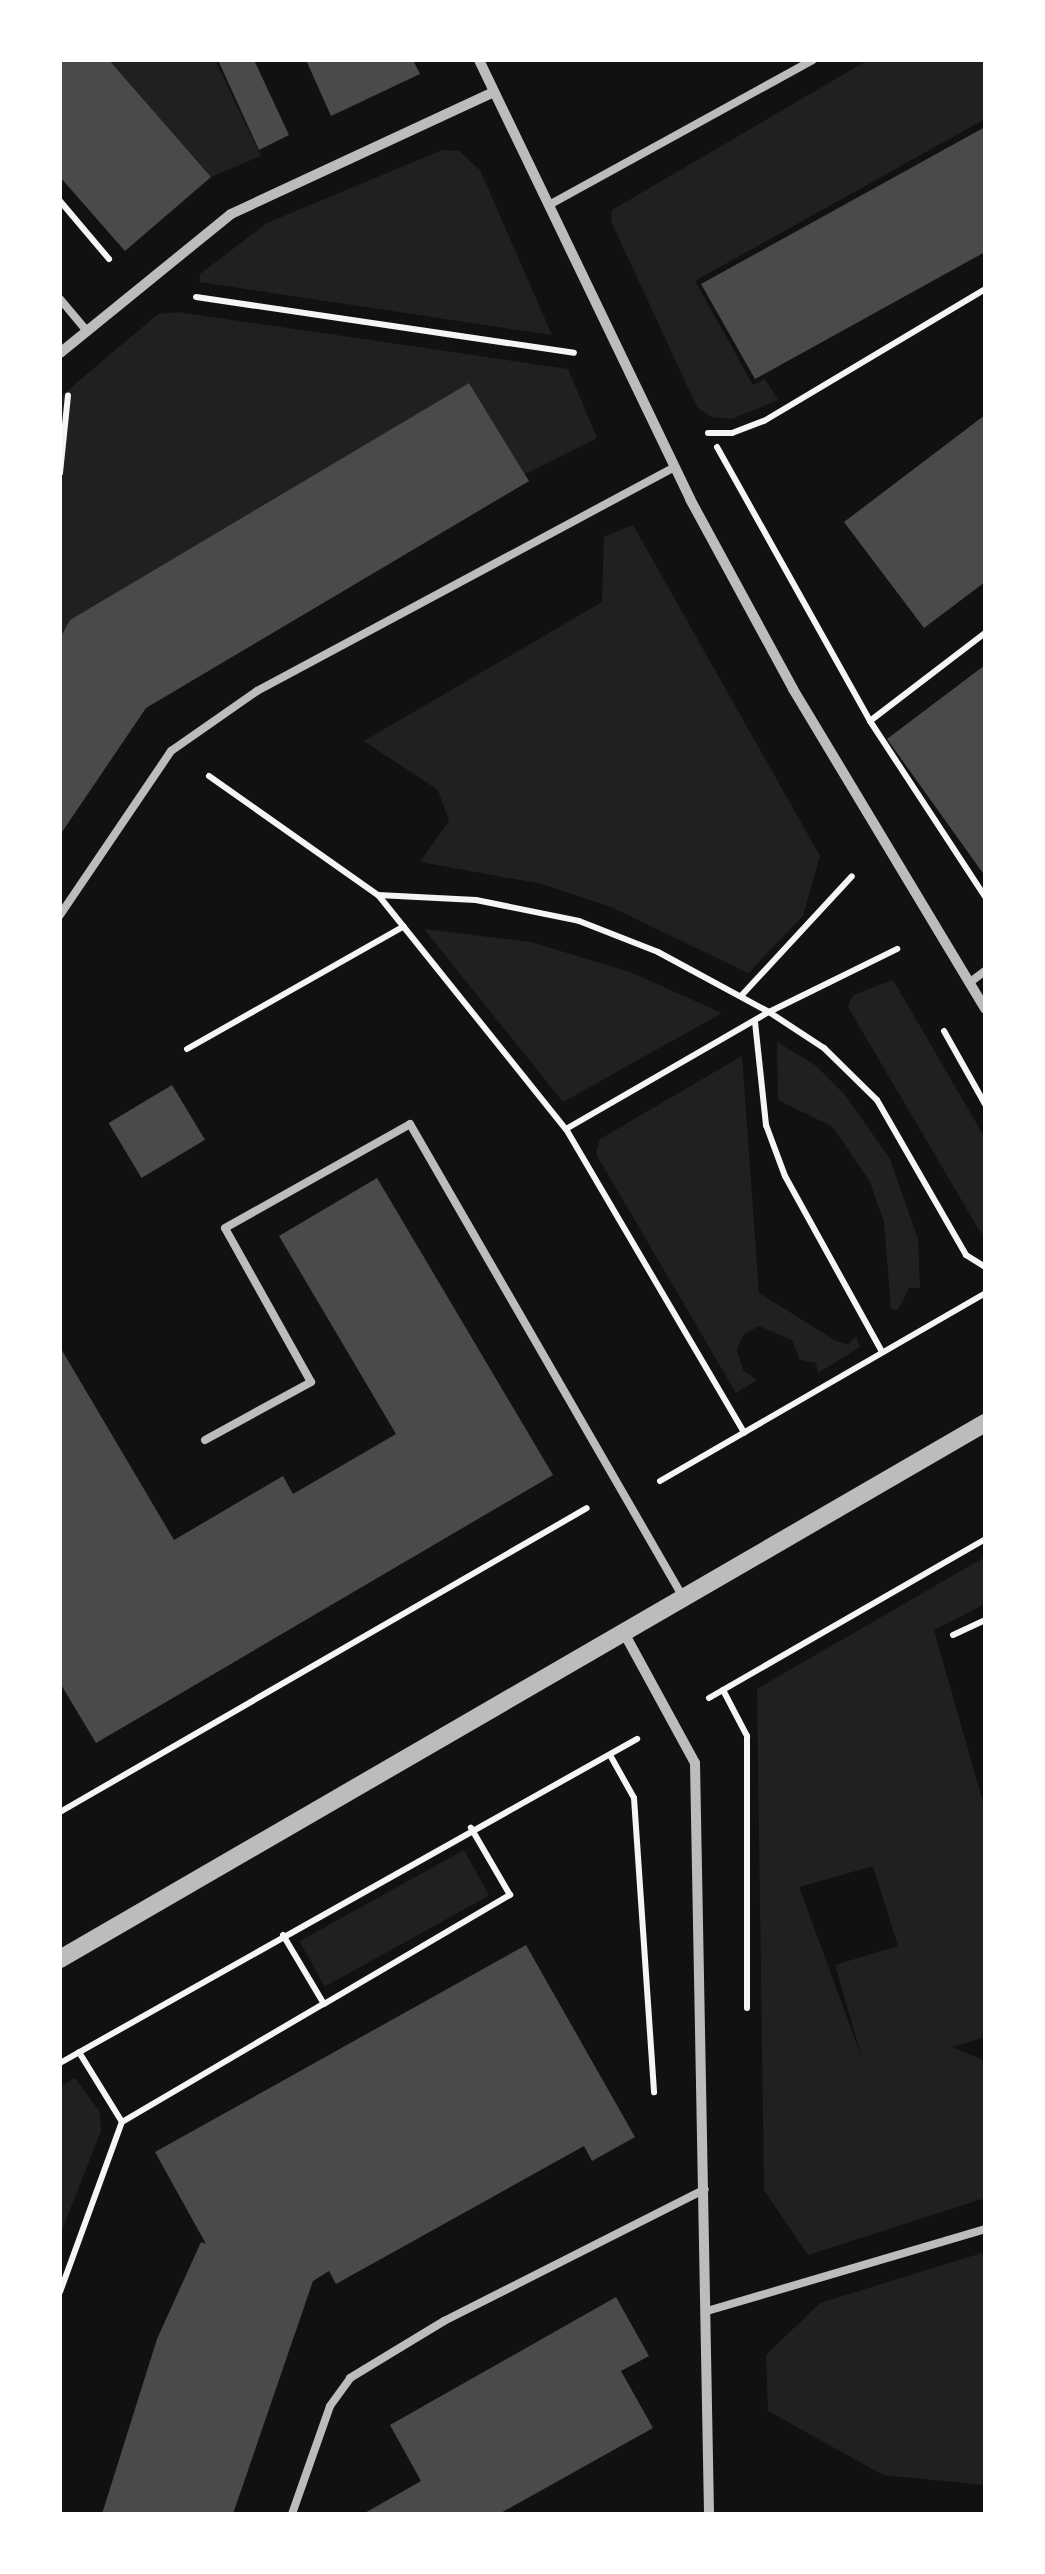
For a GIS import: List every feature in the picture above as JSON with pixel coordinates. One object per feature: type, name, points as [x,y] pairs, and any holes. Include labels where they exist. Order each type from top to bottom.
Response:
[{"type":"street","points":[[478,60],[674,467],[793,690],[985,1009]]},
{"type":"street","points":[[60,352],[230,214],[494,92]]},
{"type":"street","points":[[60,1958],[985,1423]]},
{"type":"street","points":[[623,1631],[694,1764],[709,2514]]},
{"type":"lane","points":[[549,204],[813,60]]},
{"type":"lane","points":[[60,299],[86,330]]},
{"type":"lane","points":[[60,915],[171,751],[257,691],[674,467]]},
{"type":"lane","points":[[968,982],[985,971]]},
{"type":"lane","points":[[205,1440],[311,1382],[225,1228],[410,1124],[683,1596]]},
{"type":"lane","points":[[292,2514],[330,2406],[350,2378],[444,2320],[705,2189]]},
{"type":"lane","points":[[707,2311],[985,2230]]},
{"type":"path","points":[[60,201],[116,266],[162,292],[580,354]]},
{"type":"path","points":[[708,433],[732,433],[764,421],[985,290]]},
{"type":"path","points":[[60,474],[70,344]]},
{"type":"path","points":[[698,423],[708,433],[870,721],[985,897]]},
{"type":"path","points":[[870,721],[985,633]]},
{"type":"path","points":[[171,751],[378,895],[566,1129],[744,1433]]},
{"type":"path","points":[[741,996],[852,876]]},
{"type":"path","points":[[378,895],[476,900],[578,921],[769,1012],[824,1048],[876,1100],[966,1254],[985,1267]]},
{"type":"path","points":[[187,1049],[404,926]]},
{"type":"path","points":[[566,1129],[769,1012],[897,949]]},
{"type":"path","points":[[755,1022],[766,1125],[785,1176],[882,1352]]},
{"type":"path","points":[[60,1812],[596,1503],[656,1484],[985,1293]]},
{"type":"path","points":[[723,1690],[985,1539]]},
{"type":"path","points":[[953,1635],[985,1620]]},
{"type":"path","points":[[60,2063],[471,1828],[610,1755],[634,1798],[655,2109]]},
{"type":"path","points":[[60,2292],[122,2122],[510,1895],[471,1828]]},
{"type":"path","points":[[283,1935],[324,2004]]},
{"type":"path","points":[[79,2052],[122,2122]]},
{"type":"shaded area","points":[[109,60],[215,60],[261,156],[211,177]]},
{"type":"shaded area","points":[[868,60],[985,60],[985,119],[695,281],[753,385],[765,379],[778,400],[732,419],[711,417],[697,407],[611,221],[612,210]]},
{"type":"shaded area","points":[[442,150],[459,151],[480,170],[552,335],[199,282],[200,274],[267,223]]},
{"type":"shaded area","points":[[178,312],[568,369],[597,438],[525,474],[469,383],[70,620],[60,638],[60,397],[158,314]]},
{"type":"shaded area","points":[[633,525],[820,856],[803,916],[748,973],[611,907],[542,884],[420,862],[449,821],[438,790],[364,741],[602,602],[604,537]]},
{"type":"shaded area","points":[[424,929],[531,942],[630,972],[722,1013],[563,1102]]},
{"type":"shaded area","points":[[893,980],[985,1138],[985,1240],[848,1007],[853,995]]},
{"type":"shaded area","points":[[777,1042],[815,1065],[845,1095],[890,1159],[918,1239],[920,1288],[909,1288],[898,1310],[891,1309],[884,1222],[870,1182],[833,1127],[778,1100]]},
{"type":"shaded area","points":[[742,1056],[759,1293],[836,1341],[848,1345],[856,1336],[860,1347],[818,1373],[816,1363],[800,1360],[792,1340],[759,1326],[743,1335],[737,1350],[743,1370],[757,1380],[736,1393],[596,1154],[600,1139]]},
{"type":"shaded area","points":[[985,1557],[985,1604],[934,1630],[985,1809],[985,2037],[953,2047],[985,2061],[985,2198],[808,2255],[764,2190],[757,1689]],"holes":[[[873,1866],[898,1946],[835,1965],[862,2058],[799,1887]]]},
{"type":"shaded area","points":[[464,1850],[489,1895],[325,1987],[300,1941]]},
{"type":"shaded area","points":[[75,2078],[100,2112],[101,2131],[60,2235],[60,2086]]},
{"type":"shaded area","points":[[985,2252],[985,2485],[883,2475],[768,2411],[766,2355],[820,2303]]},
{"type":"building","points":[[60,60],[109,60],[211,177],[125,251],[60,177]]},
{"type":"building","points":[[218,60],[254,60],[289,135],[259,150]]},
{"type":"building","points":[[306,60],[413,60],[420,74],[331,116]]},
{"type":"building","points":[[985,127],[985,252],[755,379],[701,284]]},
{"type":"building","points":[[469,383],[529,481],[146,708],[60,835],[60,638],[70,620]]},
{"type":"building","points":[[985,415],[985,582],[924,628],[844,522]]},
{"type":"building","points":[[985,665],[985,876],[887,739]]},
{"type":"building","points":[[172,1085],[205,1140],[142,1178],[109,1123]]},
{"type":"building","points":[[377,1178],[553,1475],[96,1743],[60,1683],[60,1347],[174,1540],[283,1476],[293,1494],[396,1434],[279,1236]]},
{"type":"building","points":[[526,1945],[635,2137],[592,2161],[584,2146],[336,2284],[329,2271],[313,2281],[233,2514],[102,2514],[157,2339],[201,2242],[206,2244],[155,2152]]},
{"type":"building","points":[[616,2297],[649,2356],[621,2371],[653,2428],[499,2514],[363,2514],[421,2481],[390,2425]]}]
